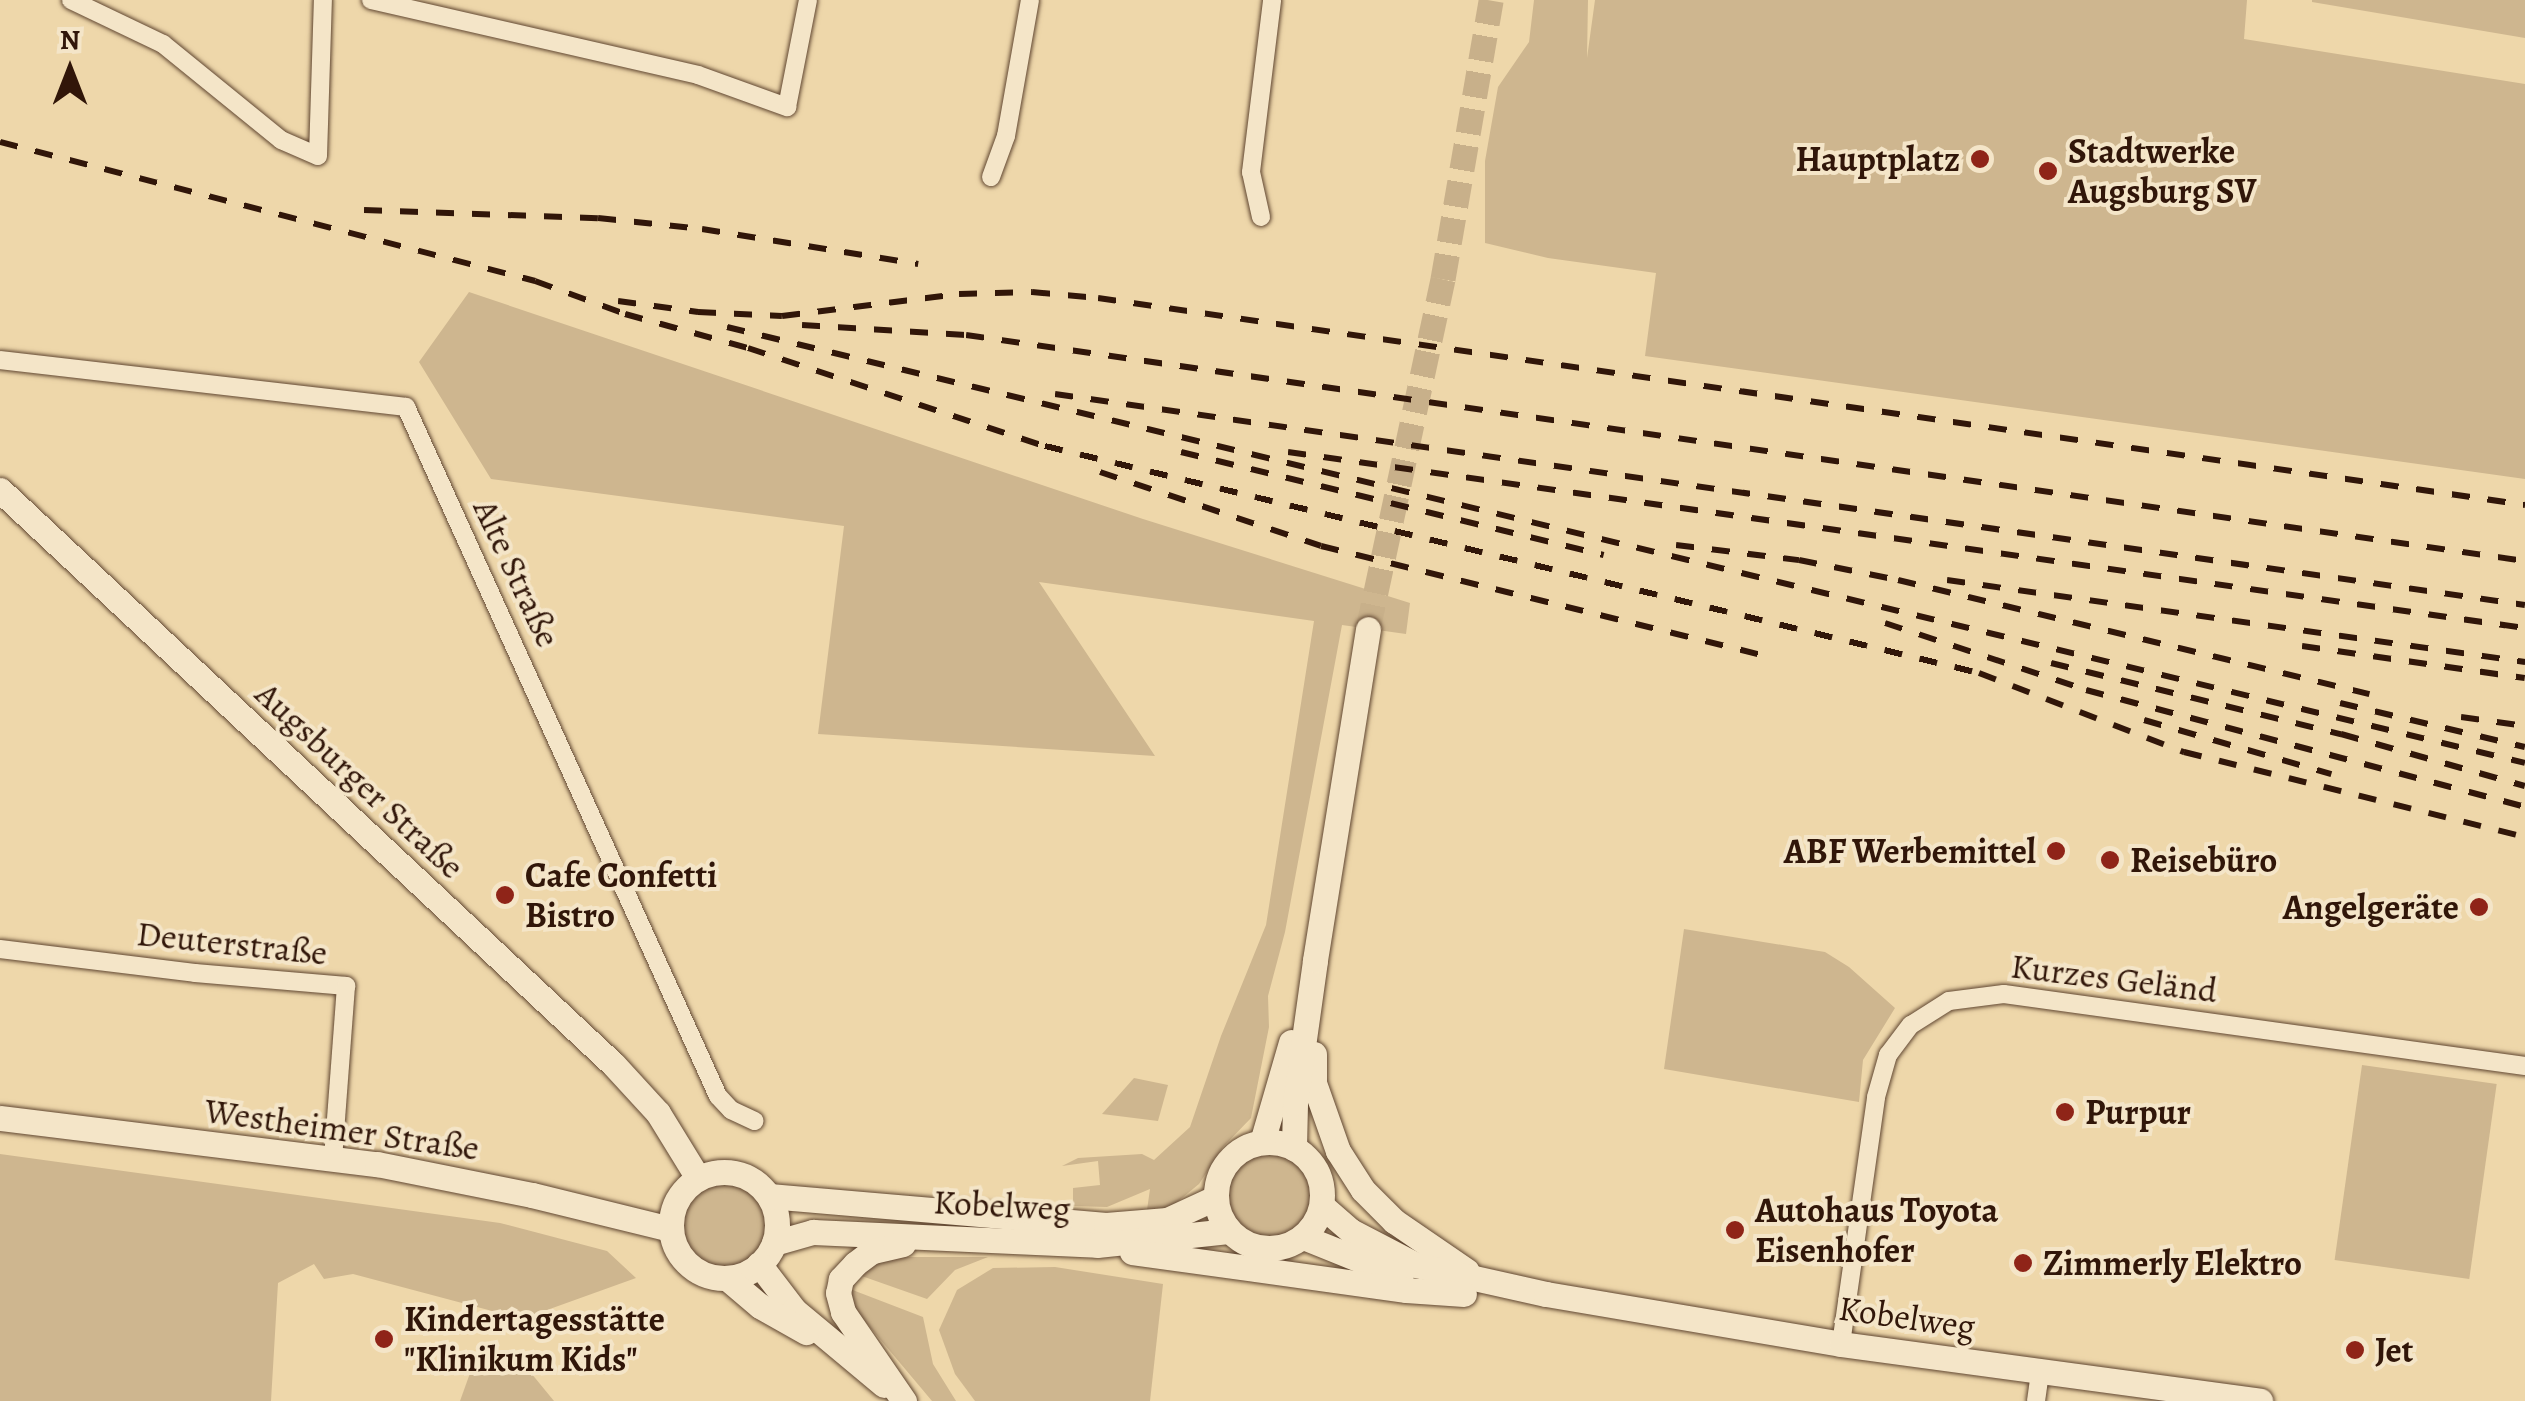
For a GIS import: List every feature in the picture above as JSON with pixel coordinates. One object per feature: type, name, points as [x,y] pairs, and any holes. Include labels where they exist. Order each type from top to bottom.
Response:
[{"type":"main road","name":"Augsburger Straße","points":[[0,490],[614,1064],[658,1113],[698,1178]]},
{"type":"main road","points":[[1294,1148],[1295,1103],[1314,960],[1368,629]]},
{"type":"main road","points":[[1262,1142],[1314,960]]},
{"type":"main road","points":[[1314,960],[1314,1083],[1338,1152],[1363,1190],[1394,1222],[1472,1286]]},
{"type":"main road","name":"Westheimer Straße","points":[[0,1118],[333,1159],[486,1185],[670,1230]]},
{"type":"main road","points":[[1262,1142],[1294,1148],[1319,1175],[1322,1206],[1303,1238],[1273,1250],[1248,1246],[1228,1231],[1215,1198],[1217,1179],[1228,1160],[1244,1148],[1262,1142]]},
{"type":"main road","points":[[833,1344],[782,1320],[728,1278],[711,1277],[688,1265],[670,1230],[674,1203],[698,1178],[729,1171],[754,1181],[769,1196],[776,1214],[766,1254],[794,1310],[902,1401]]},
{"type":"main road","name":"Kobelweg","points":[[769,1196],[1106,1226],[1167,1220],[1215,1198]]},
{"type":"main road","name":"Kobelweg","points":[[1322,1206],[1383,1250],[1472,1286]]},
{"type":"main road","name":"Kobelweg","points":[[766,1254],[813,1232],[1098,1245],[1228,1231]]},
{"type":"main road","points":[[902,1401],[844,1312],[838,1294],[842,1279],[872,1251],[940,1236]]},
{"type":"main road","name":"Kobelweg","points":[[1303,1238],[1406,1278],[1546,1294],[1841,1344],[2260,1401]]},
{"type":"main road","points":[[1098,1245],[1406,1290],[1472,1286]]},
{"type":"main road","points":[[728,1278],[766,1254]]},
{"type":"street","points":[[71,0],[163,44],[281,140],[318,156],[322,0]]},
{"type":"street","points":[[371,0],[698,74],[787,107],[808,0]]},
{"type":"street","points":[[991,177],[1006,136],[1030,0]]},
{"type":"street","points":[[1261,217],[1251,172],[1272,0]]},
{"type":"street","name":"Alte Straße","points":[[0,360],[406,407],[718,1096],[731,1110],[755,1120]]},
{"type":"street","name":"Deuterstraße","points":[[0,949],[346,986],[333,1159]]},
{"type":"street","name":"Kurzes Geländ","points":[[1841,1344],[1876,1097],[1888,1055],[1927,1011],[1949,1002],[2004,994],[2525,1066]]},
{"type":"street","points":[[2036,1401],[2040,1371]]},
{"type":"shaded area","name":"Stadtwerke Augsburg SV","points":[[1534,0],[1588,0],[1587,58],[1595,0],[2247,0],[2244,39],[2525,84],[2525,479],[1645,356],[1656,273],[1548,258],[1485,243],[1485,161],[1498,87],[1529,42]]},
{"type":"shaded area","points":[[2525,0],[2525,38],[2312,2]]},
{"type":"shaded area","points":[[469,292],[1143,519],[1410,603],[1406,634],[1342,625],[1285,932],[1268,996],[1269,1027],[1251,1118],[1223,1147],[1199,1184],[1171,1207],[1147,1210],[1150,1189],[1107,1207],[1073,1206],[1073,1188],[1100,1185],[1098,1161],[1062,1166],[1078,1158],[1142,1154],[1154,1160],[1190,1127],[1221,1036],[1266,925],[1314,621],[1039,582],[1155,756],[818,734],[844,526],[491,479],[419,362]]},
{"type":"shaded area","points":[[1684,929],[1825,952],[1849,967],[1895,1008],[1863,1060],[1859,1102],[1664,1069]]},
{"type":"shaded area","points":[[2362,1065],[2497,1084],[2469,1279],[2335,1260]]},
{"type":"shaded area","points":[[1134,1078],[1168,1085],[1158,1121],[1102,1114]]},
{"type":"shaded area","points":[[1270,1153],[1286,1156],[1300,1165],[1309,1179],[1309,1211],[1300,1225],[1286,1234],[1270,1237],[1254,1234],[1240,1225],[1231,1211],[1228,1195],[1231,1179],[1240,1165],[1254,1156]]},
{"type":"shaded area","points":[[0,1154],[500,1223],[607,1251],[636,1278],[522,1319],[353,1274],[324,1279],[314,1264],[278,1283],[271,1401],[0,1401]]},
{"type":"shaded area","points":[[723,1183],[739,1186],[753,1195],[762,1209],[762,1241],[753,1255],[739,1264],[723,1267],[707,1264],[693,1255],[684,1241],[681,1225],[684,1209],[693,1195],[707,1186]]},
{"type":"shaded area","points":[[988,1257],[955,1270],[927,1299],[856,1274],[878,1259]]},
{"type":"shaded area","points":[[1055,1267],[1163,1284],[1150,1401],[975,1401],[955,1374],[939,1330],[957,1290],[993,1268]]},
{"type":"shaded area","points":[[850,1289],[923,1317],[933,1364],[956,1401],[932,1401],[853,1307]]},
{"type":"shaded area","points":[[478,1351],[517,1356],[554,1401],[460,1401]]},
{"type":"tunnel","points":[[1368,629],[1443,279],[1491,0]]},
{"type":"railway","points":[[0,142],[535,281],[625,314],[748,348],[1045,446],[1979,673],[2184,752],[2525,837]]},
{"type":"railway","points":[[364,210],[598,218],[702,229],[918,264]]},
{"type":"railway","points":[[618,301],[698,312],[782,316],[959,294],[1032,292],[1098,298],[2525,505]]},
{"type":"railway","points":[[802,325],[966,335],[2525,561]]},
{"type":"railway","points":[[727,327],[2525,763]]},
{"type":"railway","points":[[1055,394],[2525,605]]},
{"type":"railway","points":[[1181,452],[1604,555]]},
{"type":"railway","points":[[1288,452],[2525,628]]},
{"type":"railway","points":[[1100,472],[1321,546],[1760,655]]},
{"type":"railway","points":[[1676,545],[1799,560],[1898,580],[2369,694]]},
{"type":"railway","points":[[1947,580],[2525,662]]},
{"type":"railway","points":[[1885,623],[2086,690],[2525,807]]},
{"type":"railway","points":[[2302,646],[2525,678]]},
{"type":"railway","points":[[2051,663],[2341,734],[2525,786]]},
{"type":"railway","points":[[2340,703],[2525,747]]},
{"type":"railway","points":[[2461,717],[2525,726]]},
{"type":"railway","points":[[2144,720],[2331,774]]},
{"type":"place","name":"Hauptplatz","points":[[1980,159]]},
{"type":"place","name":"Stadtwerke Augsburg SV","points":[[2048,171]]},
{"type":"place","name":"ABF Werbemittel","points":[[2056,851]]},
{"type":"place","name":"Reisebüro","points":[[2110,860]]},
{"type":"place","name":"Cafe Confetti Bistro","points":[[505,895]]},
{"type":"place","name":"Angelgeräte","points":[[2479,907]]},
{"type":"place","name":"Purpur","points":[[2065,1112]]},
{"type":"place","name":"Autohaus Toyota Eisenhofer","points":[[1735,1230]]},
{"type":"place","name":"Zimmerly Elektro","points":[[2023,1263]]},
{"type":"place","name":"Kindertagesstätte \"Klinikum Kids\"","points":[[384,1339]]},
{"type":"place","name":"Jet","points":[[2355,1350]]}]
